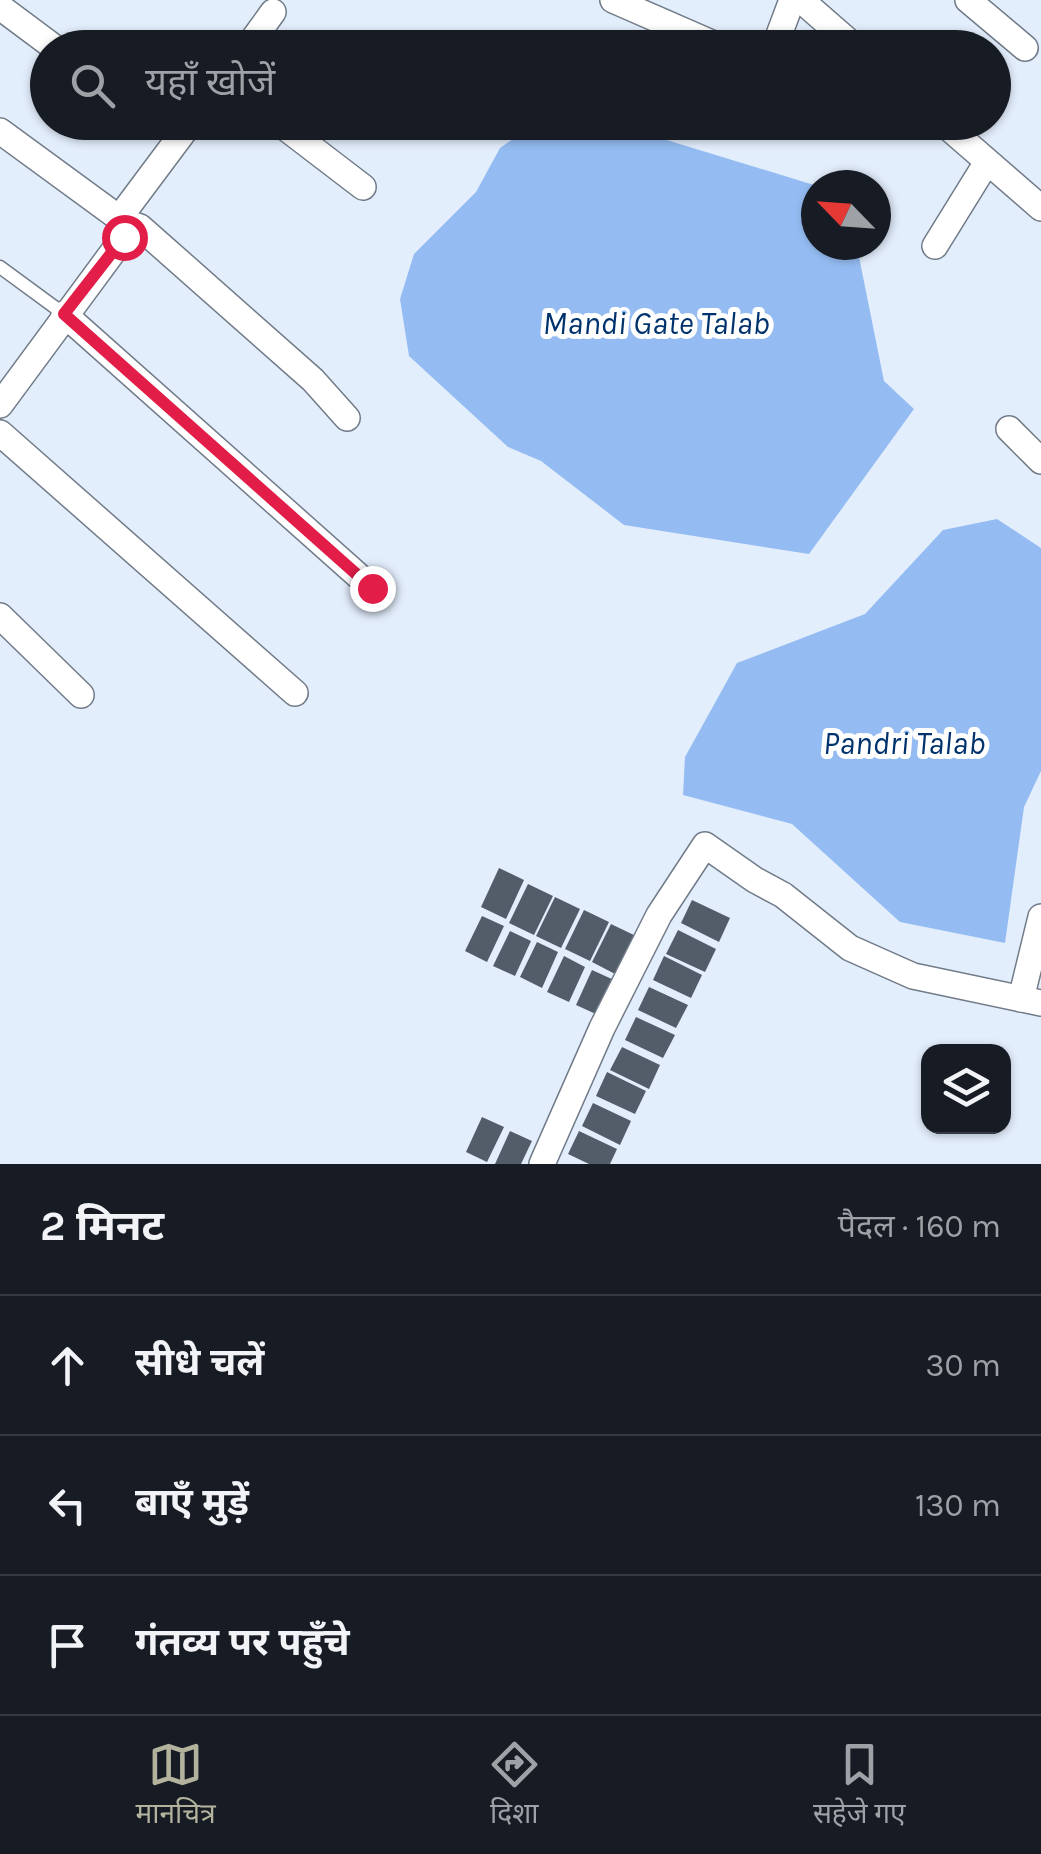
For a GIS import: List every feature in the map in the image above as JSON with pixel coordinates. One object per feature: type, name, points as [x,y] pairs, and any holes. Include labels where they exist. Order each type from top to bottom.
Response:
[{"type":"street","points":[[613,0],[682,30]]},
{"type":"street","points":[[781,30],[792,0]]},
{"type":"street","points":[[801,0],[835,30]]},
{"type":"street","points":[[968,0],[1004,30]]},
{"type":"street","points":[[0,7],[31,30]]},
{"type":"street","points":[[260,30],[273,12]]},
{"type":"street","points":[[1011,36],[1025,48]]},
{"type":"street","points":[[0,131],[123,221],[140,227],[313,380],[347,418]]},
{"type":"street","points":[[0,405],[124,237],[123,213],[169,140]]},
{"type":"street","points":[[302,140],[364,187]]},
{"type":"street","points":[[963,140],[1041,208]]},
{"type":"street","points":[[936,246],[988,162]]},
{"type":"street","points":[[64,314],[372,588]]},
{"type":"street","points":[[1010,429],[1041,461]]},
{"type":"street","points":[[0,433],[295,692]]},
{"type":"street","points":[[0,616],[81,695]]},
{"type":"street","points":[[542,1164],[602,1028],[651,932],[705,845],[783,895],[850,948],[913,976],[1031,1001],[1041,916]]},
{"type":"lane","points":[[0,267],[64,314]]},
{"type":"water","name":"Mandi Gate Talab","points":[[512,140],[667,140],[801,181],[801,260],[860,260],[884,381],[914,409],[809,554],[624,525],[541,461],[508,447],[409,356],[400,299],[414,254],[476,192],[500,148]]},
{"type":"water","name":"Pandri Talab","points":[[997,519],[1041,548],[1041,771],[1024,807],[1005,943],[900,922],[792,824],[683,795],[685,757],[737,663],[865,614],[943,530]]},
{"type":"building","points":[[499,868],[524,880],[506,919],[481,907]]},
{"type":"building","points":[[528,884],[553,896],[534,935],[509,923]]},
{"type":"building","points":[[555,897],[580,909],[561,948],[536,936]]},
{"type":"building","points":[[692,900],[730,918],[719,942],[681,923]]},
{"type":"building","points":[[584,910],[609,922],[590,961],[565,949]]},
{"type":"building","points":[[482,916],[504,926],[487,962],[465,951]]},
{"type":"building","points":[[611,924],[636,936],[617,975],[592,962]]},
{"type":"building","points":[[678,930],[716,949],[705,972],[666,954]]},
{"type":"building","points":[[510,931],[531,941],[515,976],[493,966]]},
{"type":"building","points":[[537,942],[558,952],[542,988],[520,977]]},
{"type":"building","points":[[564,956],[585,967],[569,1002],[547,992]]},
{"type":"building","points":[[664,956],[702,975],[691,998],[653,980]]},
{"type":"building","points":[[592,970],[614,980],[598,1015],[576,1005]]},
{"type":"building","points":[[649,987],[688,1005],[676,1028],[638,1010]]},
{"type":"building","points":[[636,1017],[675,1035],[663,1058],[625,1040]]},
{"type":"building","points":[[622,1047],[660,1065],[649,1089],[610,1070]]},
{"type":"building","points":[[607,1072],[646,1091],[635,1114],[596,1096]]},
{"type":"building","points":[[593,1103],[631,1121],[620,1145],[582,1126]]},
{"type":"building","points":[[482,1117],[504,1127],[487,1162],[466,1152]]},
{"type":"building","points":[[510,1131],[532,1141],[521,1164],[495,1164]]},
{"type":"building","points":[[579,1131],[617,1149],[610,1164],[589,1164],[568,1154]]},
{"type":"route","points":[[124,237],[64,314],[372,588]]}]
